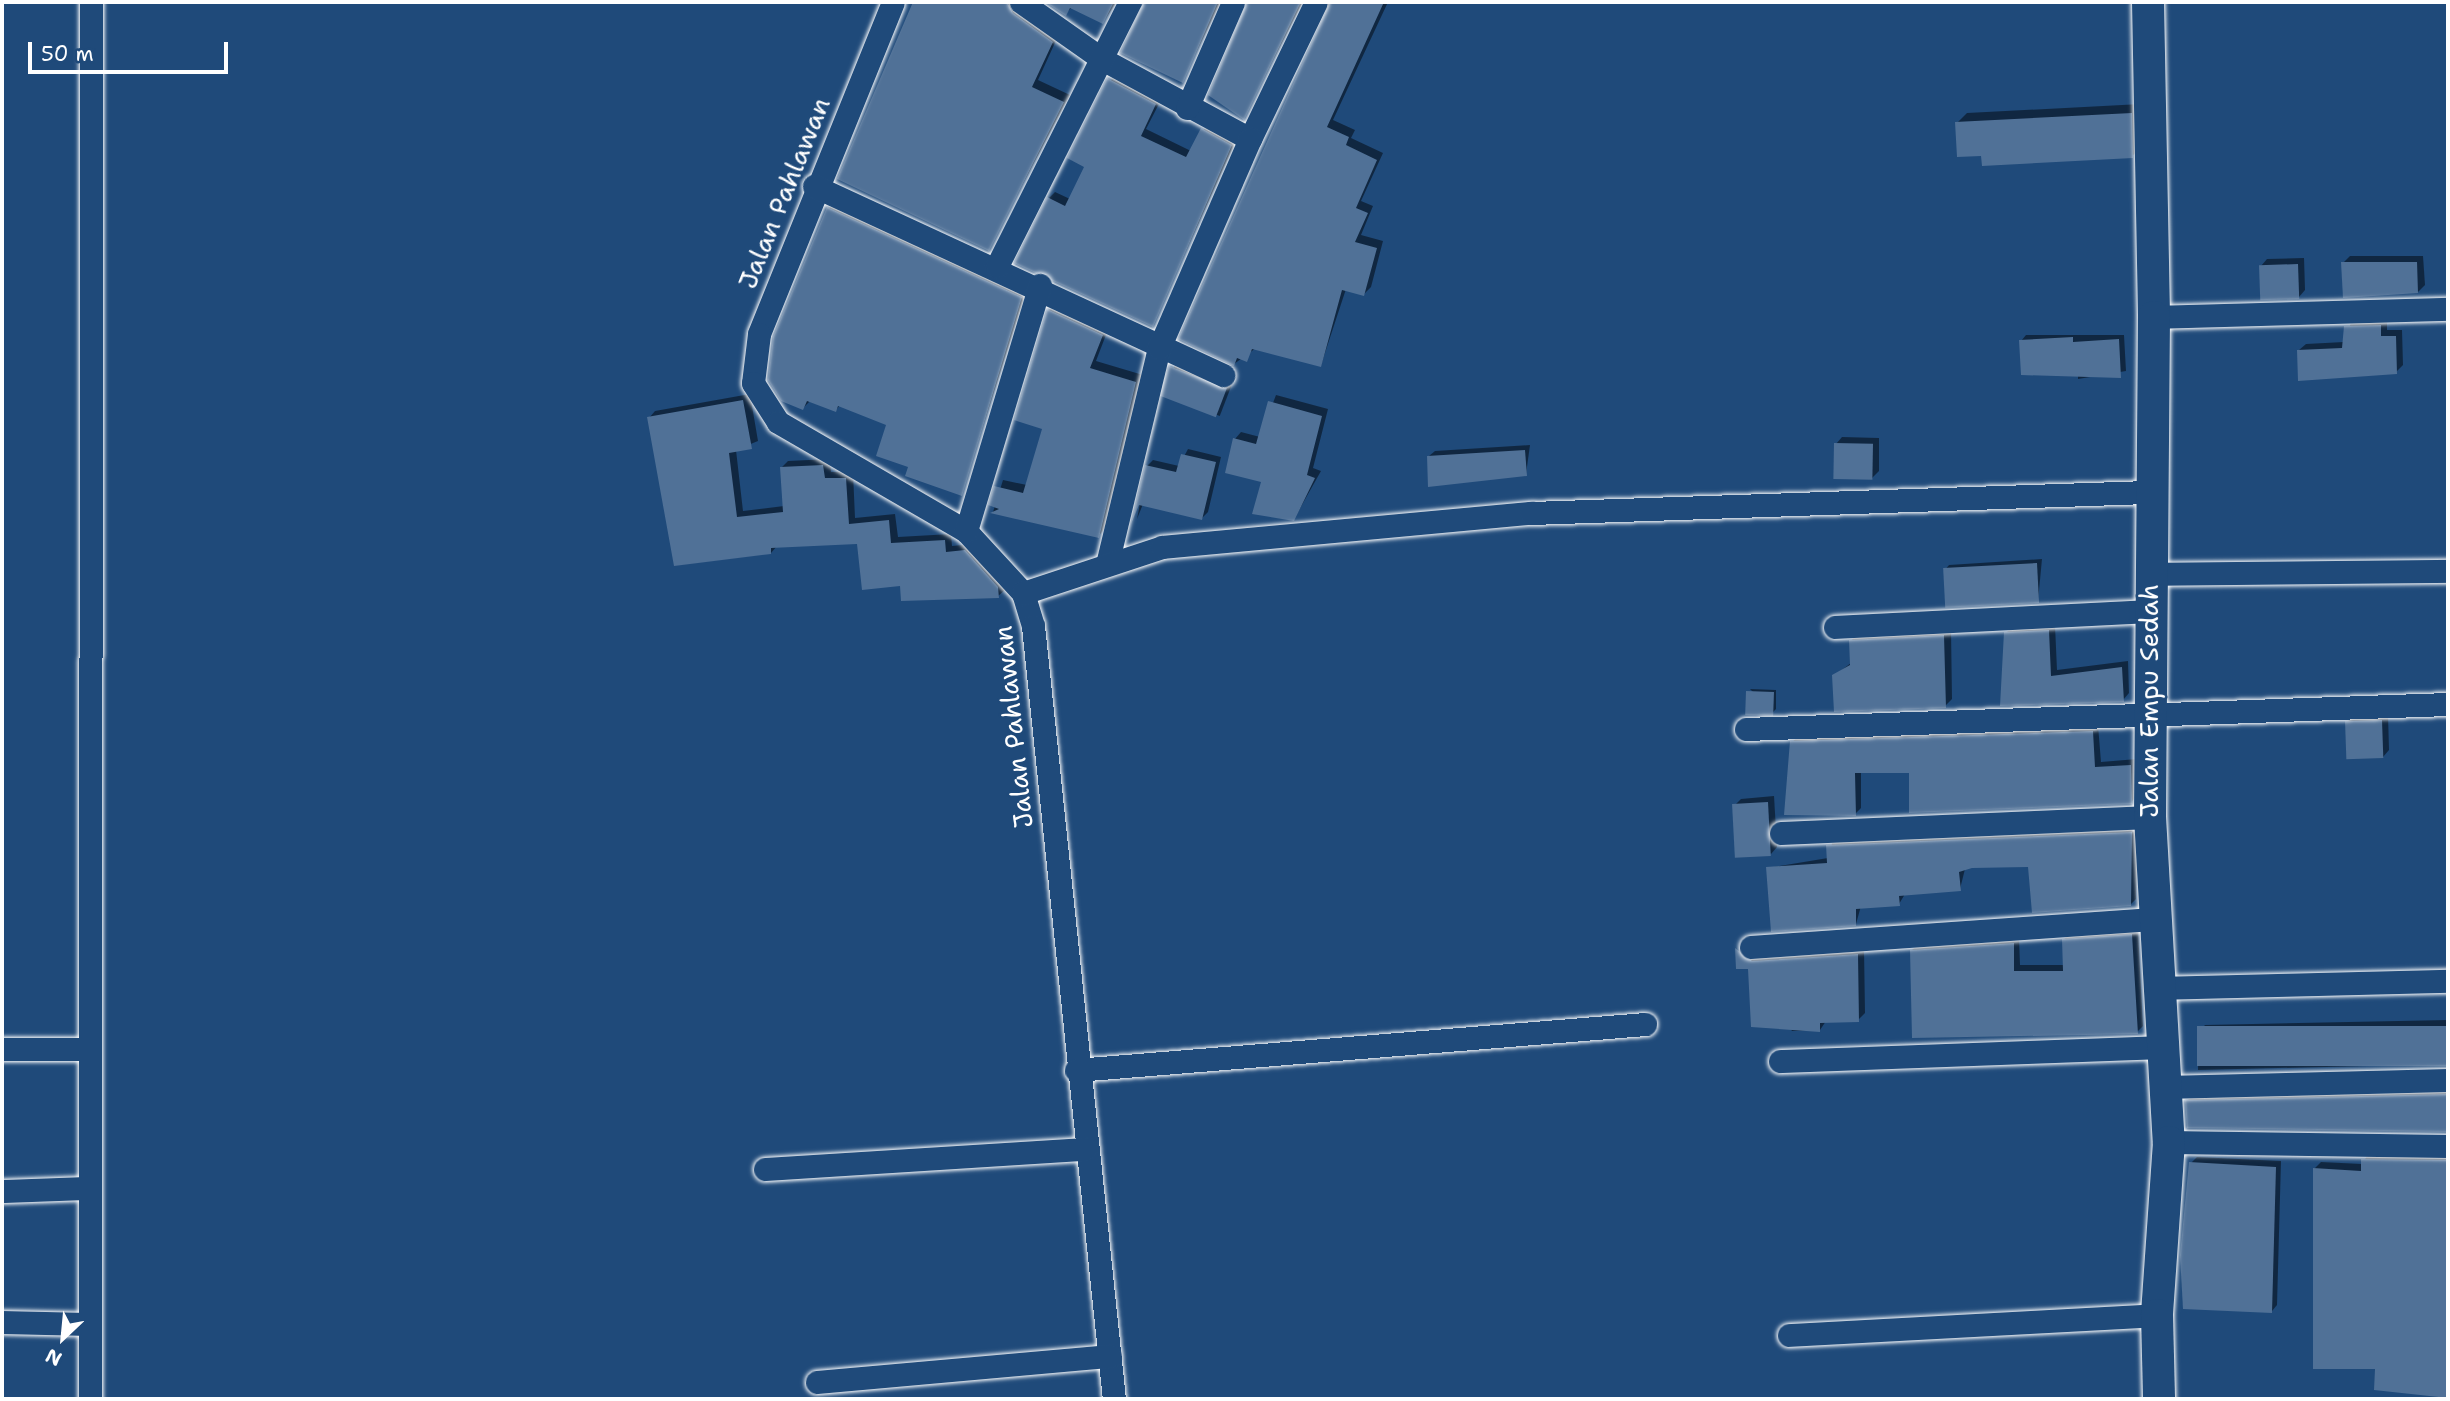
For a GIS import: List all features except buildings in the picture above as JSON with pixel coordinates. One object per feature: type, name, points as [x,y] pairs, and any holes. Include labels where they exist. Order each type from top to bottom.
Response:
[{"type":"street","points":[[90,1399],[87,1049],[91,2]]},
{"type":"street","name":"Jalan Pahlawan","points":[[893,2],[814,186],[759,334],[752,372],[759,399],[778,422],[966,531],[1023,593],[1034,625],[1076,1070],[1114,1399]]},
{"type":"street","points":[[1021,2],[1102,59],[1186,108],[1251,139]]},
{"type":"street","points":[[997,266],[1130,2]]},
{"type":"street","points":[[1186,108],[1233,2]]},
{"type":"street","points":[[1108,560],[1159,348],[1251,139],[1316,2]]},
{"type":"street","name":"Jalan Empu Sedah","points":[[2148,2],[2154,317],[2148,574],[2150,817],[2159,1047],[2169,1142],[2157,1315],[2159,1399]]},
{"type":"street","points":[[814,186],[1040,285],[1159,348],[1223,374]]},
{"type":"street","points":[[966,531],[1040,285]]},
{"type":"street","points":[[2154,317],[2448,309]]},
{"type":"street","points":[[1023,593],[1108,560],[1162,547],[1531,513],[2149,492]]},
{"type":"street","points":[[2148,574],[2448,571]]},
{"type":"street","points":[[1835,628],[2149,611]]},
{"type":"street","points":[[1746,729],[2123,718],[2149,710],[2448,704]]},
{"type":"street","points":[[1781,832],[2150,817]]},
{"type":"street","points":[[1751,947],[2152,919]]},
{"type":"street","points":[[2157,988],[2448,981]]},
{"type":"street","points":[[1076,1070],[1645,1024]]},
{"type":"street","points":[[1780,1061],[2159,1047]]},
{"type":"street","points":[[2,1049],[87,1049]]},
{"type":"street","points":[[2164,1087],[2448,1080]]},
{"type":"street","points":[[2169,1142],[2448,1146]]},
{"type":"street","points":[[765,1169],[1085,1149]]},
{"type":"street","points":[[2,1191],[88,1188]]},
{"type":"street","points":[[1789,1335],[2157,1315]]},
{"type":"street","points":[[2,1322],[88,1324]]},
{"type":"street","points":[[817,1382],[1110,1356]]}]
